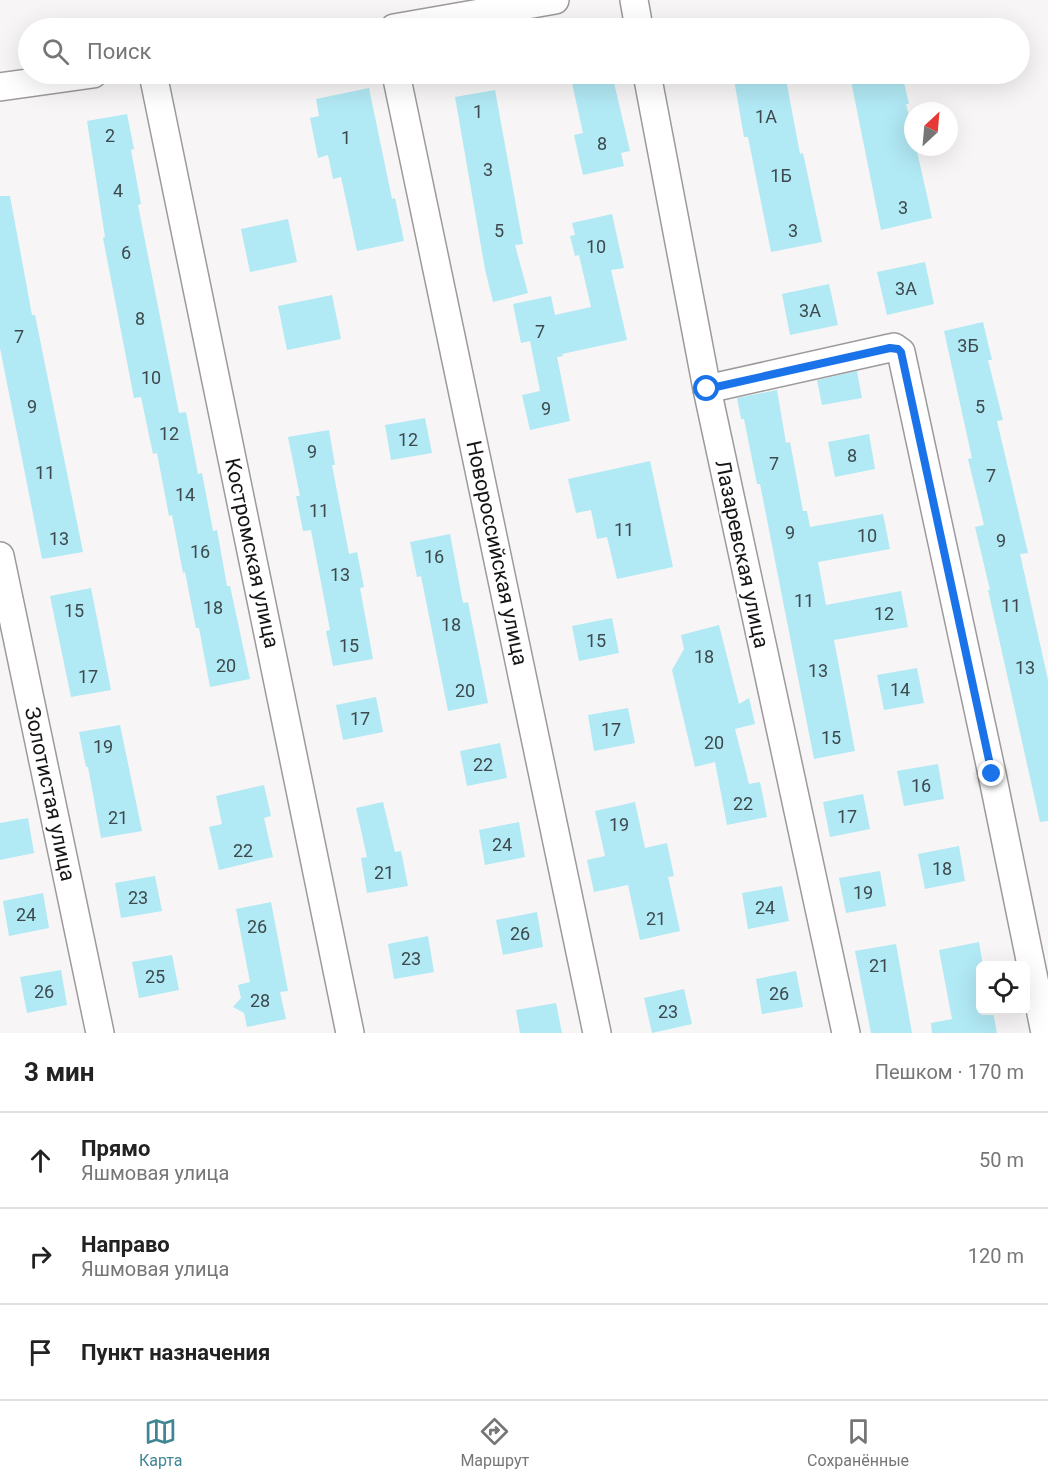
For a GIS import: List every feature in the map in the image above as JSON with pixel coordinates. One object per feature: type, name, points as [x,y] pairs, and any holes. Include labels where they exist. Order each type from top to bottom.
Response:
[{"type":"street","points":[[452,18],[555,0]]},
{"type":"street","points":[[634,0],[637,18]]},
{"type":"street","points":[[0,87],[21,84]]},
{"type":"street","name":"Костромская улица","points":[[155,84],[350,1033]]},
{"type":"street","name":"Новороссийская улица","points":[[398,84],[597,1033]]},
{"type":"street","name":"Лазаревская улица","points":[[649,84],[707,389],[846,1033]]},
{"type":"street","points":[[707,389],[890,348],[901,352],[1045,1033]]},
{"type":"street","name":"Золотистая улица","points":[[0,556],[100,1033]]},
{"type":"building","points":[[572,84],[614,84],[630,151],[621,153],[624,166],[583,175],[574,135],[583,133]]},
{"type":"building","points":[[735,84],[787,84],[800,154],[803,153],[822,242],[771,252],[748,137],[744,137]]},
{"type":"building","points":[[852,84],[904,84],[909,102],[904,102],[904,156],[918,156],[932,218],[881,230]]},
{"type":"building","points":[[369,88],[392,199],[395,198],[404,241],[357,251],[341,177],[333,179],[328,155],[318,158],[310,118],[319,116],[316,99]]},
{"type":"building","points":[[495,90],[523,244],[515,245],[528,293],[493,302],[485,269],[455,97]]},
{"type":"building","points":[[127,114],[141,204],[138,205],[179,413],[186,412],[198,474],[202,473],[213,531],[217,530],[227,586],[230,586],[250,679],[210,687],[199,628],[196,628],[172,515],[169,516],[157,453],[153,454],[141,397],[134,398],[103,238],[105,237],[87,121]]},
{"type":"building","points":[[0,196],[10,196],[32,315],[35,315],[83,552],[42,559],[0,348]]},
{"type":"building","points":[[612,214],[624,268],[611,270],[627,340],[557,357],[570,421],[530,430],[522,395],[540,391],[530,341],[521,343],[513,304],[551,296],[555,315],[591,307],[579,255],[575,256],[570,236],[575,235],[572,223]]},
{"type":"building","points":[[288,219],[297,262],[250,272],[241,229]]},
{"type":"building","points":[[925,262],[934,304],[887,315],[877,272]]},
{"type":"building","points":[[829,284],[838,325],[790,335],[782,294]]},
{"type":"building","points":[[332,295],[341,339],[287,350],[278,306]]},
{"type":"building","points":[[983,322],[992,360],[988,360],[1003,420],[997,421],[1028,553],[1020,554],[1048,680],[1048,821],[1040,822],[975,527],[984,525],[968,459],[972,458],[944,331]]},
{"type":"building","points":[[857,371],[862,398],[822,405],[817,380]]},
{"type":"building","points":[[777,390],[786,443],[790,442],[803,511],[807,511],[810,527],[883,514],[890,549],[818,562],[826,605],[901,591],[908,627],[834,640],[855,751],[814,759],[760,484],[757,484],[744,419],[741,419],[737,398]]},
{"type":"building","points":[[425,418],[432,453],[391,460],[385,425]]},
{"type":"building","points":[[329,430],[335,465],[332,465],[349,554],[357,552],[364,587],[360,588],[373,659],[333,666],[326,631],[330,630],[311,530],[303,531],[296,496],[300,496],[288,437]]},
{"type":"building","points":[[869,434],[875,469],[835,477],[828,442]]},
{"type":"building","points":[[650,461],[673,567],[617,579],[607,537],[597,539],[591,510],[576,513],[568,479]]},
{"type":"building","points":[[450,534],[463,603],[468,602],[488,703],[448,711],[421,576],[417,577],[410,542]]},
{"type":"building","points":[[91,588],[111,690],[71,697],[50,596]]},
{"type":"building","points":[[612,618],[619,653],[579,661],[572,626]]},
{"type":"building","points":[[719,625],[739,704],[749,698],[755,724],[735,729],[749,784],[760,782],[767,817],[727,825],[715,762],[695,767],[672,670],[684,649],[681,635]]},
{"type":"building","points":[[917,668],[924,703],[884,710],[877,675]]},
{"type":"building","points":[[376,697],[383,732],[343,740],[336,705]]},
{"type":"building","points":[[628,708],[635,743],[594,751],[588,715]]},
{"type":"building","points":[[120,725],[142,831],[101,838],[79,732]]},
{"type":"building","points":[[500,743],[507,778],[467,786],[460,751]]},
{"type":"building","points":[[938,764],[944,799],[904,806],[897,771]]},
{"type":"building","points":[[264,785],[271,816],[264,818],[273,857],[219,870],[209,827],[222,824],[216,796]]},
{"type":"building","points":[[863,794],[870,829],[830,837],[823,802]]},
{"type":"building","points":[[383,802],[395,852],[401,851],[408,886],[367,893],[361,858],[367,857],[356,808]]},
{"type":"building","points":[[635,802],[645,848],[667,843],[674,876],[668,877],[680,931],[640,940],[628,885],[594,892],[587,860],[605,856],[595,811]]},
{"type":"building","points":[[28,818],[34,853],[0,860],[0,823]]},
{"type":"building","points":[[519,822],[525,857],[485,865],[479,830]]},
{"type":"building","points":[[959,846],[965,881],[925,889],[918,854]]},
{"type":"building","points":[[880,871],[886,906],[846,913],[839,878]]},
{"type":"building","points":[[155,876],[162,911],[121,918],[115,883]]},
{"type":"building","points":[[782,886],[789,921],[748,929],[742,893]]},
{"type":"building","points":[[43,893],[49,928],[9,936],[3,901]]},
{"type":"building","points":[[271,902],[288,991],[280,992],[286,1019],[247,1027],[244,1013],[233,1007],[241,998],[238,985],[250,982],[236,909]]},
{"type":"building","points":[[537,912],[543,947],[503,955],[496,920]]},
{"type":"building","points":[[428,936],[434,972],[394,979],[388,944]]},
{"type":"building","points":[[979,942],[982,961],[976,961],[976,1015],[994,1015],[997,1033],[932,1033],[931,1023],[952,1019],[939,950]]},
{"type":"building","points":[[896,944],[912,1033],[871,1033],[855,951]]},
{"type":"building","points":[[172,955],[179,990],[139,998],[132,962]]},
{"type":"building","points":[[61,970],[67,1005],[27,1013],[20,977]]},
{"type":"building","points":[[796,971],[803,1007],[762,1014],[756,979]]},
{"type":"building","points":[[684,989],[692,1024],[652,1033],[644,998]]},
{"type":"building","points":[[556,1003],[562,1033],[520,1033],[516,1010]]},
{"type":"route","points":[[707,389],[890,348],[901,352],[992,774]]}]
